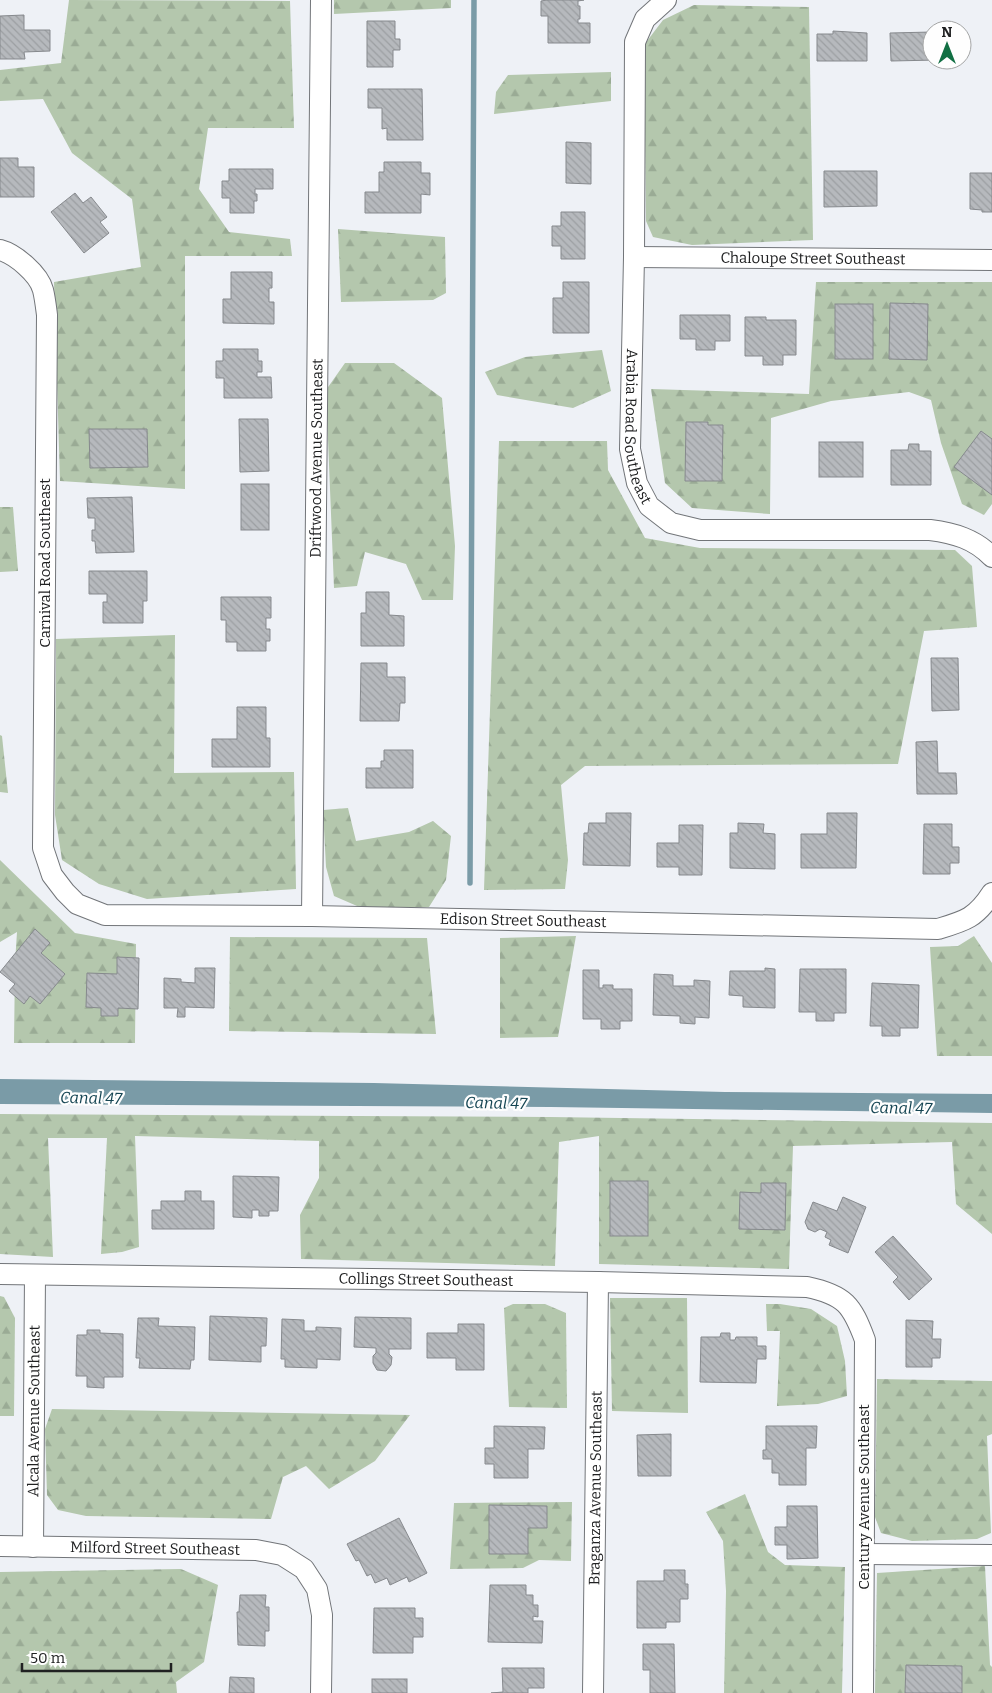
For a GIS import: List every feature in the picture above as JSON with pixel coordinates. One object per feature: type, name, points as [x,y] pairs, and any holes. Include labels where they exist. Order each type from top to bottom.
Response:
[{"type":"street","name":"Driftwood Avenue Southeast","points":[[312,916],[321,0]]},
{"type":"street","name":"Arabia Road Southeast","points":[[666,0],[645,19],[635,42],[634,257],[630,449],[637,483],[649,506],[671,523],[700,530],[934,530],[959,535],[983,547],[992,557]]},
{"type":"street","name":"Carnival Road Southeast","points":[[0,250],[10,252],[29,268],[43,288],[47,315],[43,848],[52,875],[65,892]]},
{"type":"street","name":"Chaloupe Street Southeast","points":[[634,257],[992,260]]},
{"type":"street","name":"Edison Street Southeast","points":[[65,892],[77,904],[105,915],[312,916],[938,929],[964,921],[987,900]]},
{"type":"street","name":"Collings Street Southeast","points":[[0,1274],[598,1282],[807,1287],[829,1292],[849,1305]]},
{"type":"street","name":"Alcala Avenue Southeast","points":[[33,1547],[35,1275]]},
{"type":"street","name":"Braganza Avenue Southeast","points":[[593,1693],[598,1282]]},
{"type":"street","name":"Century Avenue Southeast","points":[[849,1305],[865,1340],[863,1693]]},
{"type":"street","name":"Milford Street Southeast","points":[[0,1546],[256,1550],[282,1555],[304,1570],[317,1588],[322,1616],[321,1693]]},
{"type":"street","points":[[864,1554],[992,1556]]},
{"type":"green space","points":[[69,0],[290,1],[294,128],[208,128],[199,189],[229,232],[290,239],[292,256],[185,256],[185,489],[60,481],[54,282],[141,267],[132,199],[72,153],[43,99],[0,101],[0,70],[61,63]]},
{"type":"green space","points":[[334,0],[451,0],[451,8],[334,14]]},
{"type":"green space","points":[[694,5],[809,7],[813,240],[692,245],[653,237],[646,221],[644,45],[663,20]]},
{"type":"green space","points":[[611,72],[611,101],[494,114],[496,92],[508,75]]},
{"type":"green space","points":[[338,229],[445,237],[446,293],[433,300],[341,302]]},
{"type":"green space","points":[[816,282],[992,282],[992,504],[984,515],[962,504],[941,443],[931,400],[909,392],[831,401],[771,418],[770,514],[692,508],[665,483],[651,389],[809,394]]},
{"type":"green space","points":[[602,350],[611,391],[573,408],[497,395],[485,372],[525,357]]},
{"type":"green space","points":[[345,363],[394,363],[442,398],[455,546],[453,600],[422,600],[406,564],[365,552],[357,586],[334,588],[326,390]]},
{"type":"green space","points":[[499,441],[607,441],[608,470],[645,538],[700,548],[955,550],[972,566],[977,627],[924,631],[898,764],[585,766],[561,785],[568,860],[565,889],[484,890]]},
{"type":"green space","points":[[0,507],[13,507],[18,571],[0,572]]},
{"type":"green space","points":[[175,635],[174,773],[294,772],[296,889],[147,899],[99,884],[62,860],[55,815],[56,639]]},
{"type":"green space","points":[[0,735],[2,736],[8,793],[0,792]]},
{"type":"green space","points":[[348,808],[356,841],[409,832],[433,821],[451,836],[446,880],[429,907],[364,909],[334,896],[326,867],[323,810]]},
{"type":"green space","points":[[0,860],[75,933],[136,944],[135,1043],[14,1043],[17,932],[0,942]]},
{"type":"green space","points":[[576,936],[558,1037],[500,1038],[500,938]]},
{"type":"green space","points":[[974,936],[992,963],[992,1056],[937,1056],[930,947],[958,946]]},
{"type":"green space","points":[[230,937],[427,938],[436,1034],[229,1031]]},
{"type":"green space","points":[[0,1114],[550,1117],[992,1123],[992,1234],[956,1204],[952,1142],[793,1146],[789,1269],[599,1264],[599,1136],[559,1142],[555,1266],[301,1259],[300,1215],[319,1178],[319,1141],[135,1136],[139,1247],[122,1252],[101,1254],[107,1138],[48,1138],[53,1257],[0,1254]]},
{"type":"green space","points":[[0,1296],[4,1297],[15,1318],[14,1416],[0,1416]]},
{"type":"green space","points":[[610,1298],[687,1298],[688,1413],[612,1411]]},
{"type":"green space","points":[[513,1304],[545,1304],[566,1313],[567,1408],[509,1407],[504,1308]]},
{"type":"green space","points":[[766,1304],[780,1304],[811,1309],[837,1326],[845,1361],[847,1396],[818,1404],[777,1406],[780,1331],[767,1331]]},
{"type":"green space","points":[[877,1379],[992,1381],[992,1434],[987,1436],[991,1533],[977,1539],[912,1541],[881,1533],[875,1517]]},
{"type":"green space","points":[[52,1409],[410,1415],[375,1461],[329,1489],[306,1466],[283,1477],[271,1519],[86,1516],[58,1510],[47,1495],[45,1429]]},
{"type":"green space","points":[[745,1494],[768,1552],[785,1565],[845,1567],[842,1693],[724,1693],[726,1591],[723,1541],[706,1512]]},
{"type":"green space","points":[[572,1502],[571,1561],[539,1560],[523,1568],[450,1569],[454,1503]]},
{"type":"green space","points":[[985,1566],[992,1693],[875,1693],[877,1573]]},
{"type":"green space","points":[[181,1569],[218,1585],[204,1662],[176,1682],[177,1693],[0,1693],[0,1572]]},
{"type":"water","name":"Canal 47","points":[[0,1079],[374,1083],[725,1092],[992,1094],[992,1113],[551,1107],[0,1104]]},
{"type":"building","points":[[584,0],[578,1],[580,19],[578,19],[578,23],[590,23],[590,43],[548,43],[548,16],[541,16],[541,1]]},
{"type":"building","points":[[24,15],[24,30],[50,30],[50,51],[24,52],[25,59],[0,59],[0,16]]},
{"type":"building","points":[[367,21],[395,21],[395,39],[400,39],[400,50],[393,50],[393,67],[367,67]]},
{"type":"building","points":[[833,31],[867,33],[867,61],[817,61],[817,34],[833,34]]},
{"type":"building","points":[[922,32],[922,60],[891,61],[890,33]]},
{"type":"building","points":[[368,89],[422,89],[423,140],[387,140],[387,128],[382,129],[382,108],[368,108]]},
{"type":"building","points":[[566,142],[591,143],[591,184],[566,183]]},
{"type":"building","points":[[0,158],[18,158],[18,167],[34,167],[34,197],[0,197]]},
{"type":"building","points":[[384,162],[421,162],[421,173],[430,173],[430,195],[421,194],[421,213],[365,213],[365,192],[379,192],[379,172],[384,172]]},
{"type":"building","points":[[229,169],[273,169],[273,189],[255,189],[257,201],[254,201],[254,213],[230,213],[230,198],[222,198],[222,181],[229,181]]},
{"type":"building","points":[[824,171],[877,171],[877,206],[824,207]]},
{"type":"building","points":[[970,173],[992,173],[992,212],[970,209]]},
{"type":"building","points":[[75,193],[83,203],[91,197],[107,217],[100,222],[109,233],[84,253],[51,212]]},
{"type":"building","points":[[561,212],[585,212],[585,259],[561,259],[561,246],[552,246],[552,226],[561,226]]},
{"type":"building","points":[[231,272],[272,272],[272,288],[269,288],[269,302],[274,302],[274,324],[223,323],[223,299],[231,299]]},
{"type":"building","points":[[563,282],[589,282],[589,333],[553,333],[553,298],[563,298]]},
{"type":"building","points":[[890,303],[928,304],[927,360],[889,359]]},
{"type":"building","points":[[835,304],[873,304],[873,359],[835,359]]},
{"type":"building","points":[[680,315],[730,315],[730,341],[715,341],[715,350],[696,350],[696,339],[680,339]]},
{"type":"building","points":[[745,317],[766,317],[766,320],[796,320],[796,355],[783,355],[783,365],[763,365],[763,356],[745,356]]},
{"type":"building","points":[[223,349],[258,349],[258,361],[262,361],[262,372],[257,372],[257,377],[271,377],[272,398],[224,398],[224,378],[216,378],[216,361],[223,361]]},
{"type":"building","points":[[239,419],[268,419],[269,471],[240,472]]},
{"type":"building","points":[[686,422],[708,422],[708,425],[723,425],[722,481],[685,481]]},
{"type":"building","points":[[89,429],[147,429],[148,467],[90,468]]},
{"type":"building","points":[[981,431],[992,439],[992,495],[954,467]]},
{"type":"building","points":[[819,442],[863,442],[863,477],[819,477]]},
{"type":"building","points":[[909,444],[919,444],[919,451],[931,451],[931,485],[891,485],[891,450],[908,450]]},
{"type":"building","points":[[241,484],[269,484],[269,530],[241,530]]},
{"type":"building","points":[[132,497],[134,552],[96,553],[95,541],[92,541],[92,530],[95,530],[95,518],[88,518],[87,498]]},
{"type":"building","points":[[89,571],[147,571],[147,601],[143,601],[143,623],[103,623],[103,602],[107,602],[107,594],[89,594]]},
{"type":"building","points":[[366,592],[389,592],[389,615],[404,616],[404,646],[361,646],[361,613],[366,613]]},
{"type":"building","points":[[221,597],[271,597],[271,618],[266,618],[266,629],[270,629],[270,641],[266,641],[266,651],[237,651],[237,642],[226,642],[226,620],[221,620]]},
{"type":"building","points":[[931,658],[958,658],[959,710],[932,711]]},
{"type":"building","points":[[361,663],[387,663],[387,677],[405,677],[405,703],[400,703],[399,721],[360,721]]},
{"type":"building","points":[[237,707],[266,707],[266,738],[270,738],[270,767],[212,767],[212,739],[237,739]]},
{"type":"building","points":[[937,741],[938,773],[956,773],[957,794],[917,794],[916,742]]},
{"type":"building","points":[[384,750],[413,750],[413,788],[366,788],[366,768],[381,768],[381,761],[384,761]]},
{"type":"building","points":[[606,813],[631,813],[630,866],[583,865],[584,833],[588,833],[589,823],[606,823]]},
{"type":"building","points":[[827,813],[857,813],[856,868],[801,868],[801,834],[827,834]]},
{"type":"building","points":[[738,823],[764,824],[763,833],[775,834],[775,869],[730,868],[730,833],[738,833]]},
{"type":"building","points":[[924,824],[952,824],[952,847],[959,847],[959,863],[950,863],[950,874],[923,874]]},
{"type":"building","points":[[679,825],[703,825],[702,875],[679,875],[679,867],[657,867],[657,843],[679,843]]},
{"type":"building","points":[[35,929],[50,943],[41,953],[65,974],[40,1004],[30,996],[24,1004],[9,991],[15,984],[0,972]]},
{"type":"building","points":[[117,957],[139,958],[138,1009],[118,1008],[118,1016],[101,1016],[101,1008],[86,1007],[87,973],[117,974]]},
{"type":"building","points":[[195,968],[215,968],[214,1008],[185,1007],[185,1017],[177,1017],[178,1008],[164,1008],[164,978],[181,979],[181,982],[195,983]]},
{"type":"building","points":[[765,968],[775,969],[775,1008],[743,1007],[743,996],[729,995],[730,971],[765,971]]},
{"type":"building","points":[[800,969],[846,969],[846,1013],[834,1013],[834,1021],[816,1021],[816,1012],[799,1012]]},
{"type":"building","points":[[583,970],[599,970],[599,988],[603,988],[603,985],[613,985],[613,989],[632,989],[632,1021],[620,1021],[620,1029],[601,1029],[601,1019],[583,1019]]},
{"type":"building","points":[[654,974],[673,975],[673,986],[694,986],[694,980],[710,981],[709,1018],[695,1017],[695,1024],[680,1023],[680,1016],[653,1015]]},
{"type":"building","points":[[872,983],[919,985],[918,1028],[900,1028],[900,1036],[882,1036],[882,1026],[870,1026]]},
{"type":"building","points":[[233,1176],[279,1177],[278,1211],[269,1211],[269,1216],[259,1216],[259,1210],[252,1210],[252,1218],[233,1217]]},
{"type":"building","points":[[610,1181],[648,1181],[648,1236],[610,1236]]},
{"type":"building","points":[[761,1183],[786,1183],[785,1230],[739,1229],[740,1192],[761,1193]]},
{"type":"building","points":[[185,1191],[201,1191],[201,1201],[214,1201],[214,1229],[152,1229],[152,1210],[161,1210],[161,1201],[185,1201]]},
{"type":"building","points":[[843,1197],[866,1207],[848,1253],[829,1245],[831,1240],[825,1237],[827,1232],[820,1229],[815,1232],[808,1229],[805,1222],[813,1202],[837,1211]]},
{"type":"building","points":[[893,1236],[932,1279],[909,1300],[893,1282],[898,1277],[875,1252]]},
{"type":"building","points":[[210,1316],[267,1318],[266,1346],[261,1346],[261,1362],[209,1360]]},
{"type":"building","points":[[355,1317],[411,1318],[411,1349],[389,1349],[389,1354],[392,1357],[391,1365],[386,1371],[377,1370],[373,1363],[376,1348],[354,1347]]},
{"type":"building","points":[[138,1318],[159,1318],[158,1326],[195,1327],[194,1360],[191,1360],[190,1369],[139,1368],[140,1358],[136,1358]]},
{"type":"building","points":[[282,1319],[304,1320],[304,1331],[316,1331],[316,1327],[341,1328],[340,1360],[317,1359],[317,1368],[285,1367],[285,1359],[281,1359]]},
{"type":"building","points":[[906,1320],[933,1321],[932,1339],[941,1339],[940,1358],[932,1358],[932,1367],[906,1367]]},
{"type":"building","points":[[458,1324],[484,1324],[484,1370],[456,1370],[456,1358],[427,1358],[427,1333],[458,1333]]},
{"type":"building","points":[[87,1330],[100,1330],[100,1333],[123,1334],[123,1377],[104,1377],[104,1388],[87,1387],[87,1376],[76,1376],[77,1335],[87,1335]]},
{"type":"building","points":[[721,1333],[730,1333],[730,1340],[735,1340],[736,1337],[757,1337],[757,1346],[766,1346],[766,1359],[757,1359],[756,1383],[700,1382],[701,1337],[720,1337]]},
{"type":"building","points":[[494,1426],[545,1427],[544,1449],[528,1449],[528,1478],[494,1478],[494,1464],[485,1464],[485,1448],[494,1448]]},
{"type":"building","points":[[766,1426],[817,1426],[816,1448],[806,1448],[806,1485],[779,1485],[779,1473],[772,1473],[772,1459],[763,1459],[763,1450],[766,1450]]},
{"type":"building","points":[[671,1434],[671,1476],[638,1476],[637,1435]]},
{"type":"building","points":[[489,1505],[547,1506],[547,1528],[528,1528],[528,1554],[489,1554]]},
{"type":"building","points":[[787,1506],[817,1506],[818,1558],[787,1559],[787,1545],[775,1545],[775,1527],[787,1527]]},
{"type":"building","points":[[399,1518],[427,1573],[409,1582],[407,1577],[390,1585],[387,1578],[375,1583],[371,1574],[367,1576],[359,1560],[356,1561],[347,1544]]},
{"type":"building","points":[[664,1570],[685,1570],[685,1584],[688,1584],[688,1599],[680,1599],[680,1622],[666,1622],[666,1628],[637,1628],[637,1581],[664,1581]]},
{"type":"building","points":[[490,1585],[526,1585],[526,1595],[533,1595],[533,1605],[538,1605],[538,1617],[533,1616],[533,1621],[543,1621],[542,1643],[488,1642]]},
{"type":"building","points":[[240,1595],[266,1595],[265,1607],[269,1607],[269,1631],[265,1631],[265,1646],[238,1645],[237,1612],[239,1612]]},
{"type":"building","points":[[374,1608],[415,1608],[415,1618],[423,1618],[423,1637],[413,1637],[413,1653],[373,1653]]},
{"type":"building","points":[[643,1644],[674,1644],[675,1693],[650,1693],[650,1670],[643,1670]]},
{"type":"building","points":[[906,1665],[962,1666],[962,1693],[905,1693]]},
{"type":"building","points":[[502,1668],[544,1668],[544,1688],[528,1688],[528,1693],[491,1693],[503,1692]]},
{"type":"building","points":[[230,1677],[254,1678],[254,1693],[229,1693]]},
{"type":"building","points":[[372,1679],[407,1679],[407,1693],[372,1693]]},
{"type":"waterway","points":[[470,883],[474,0]]}]
